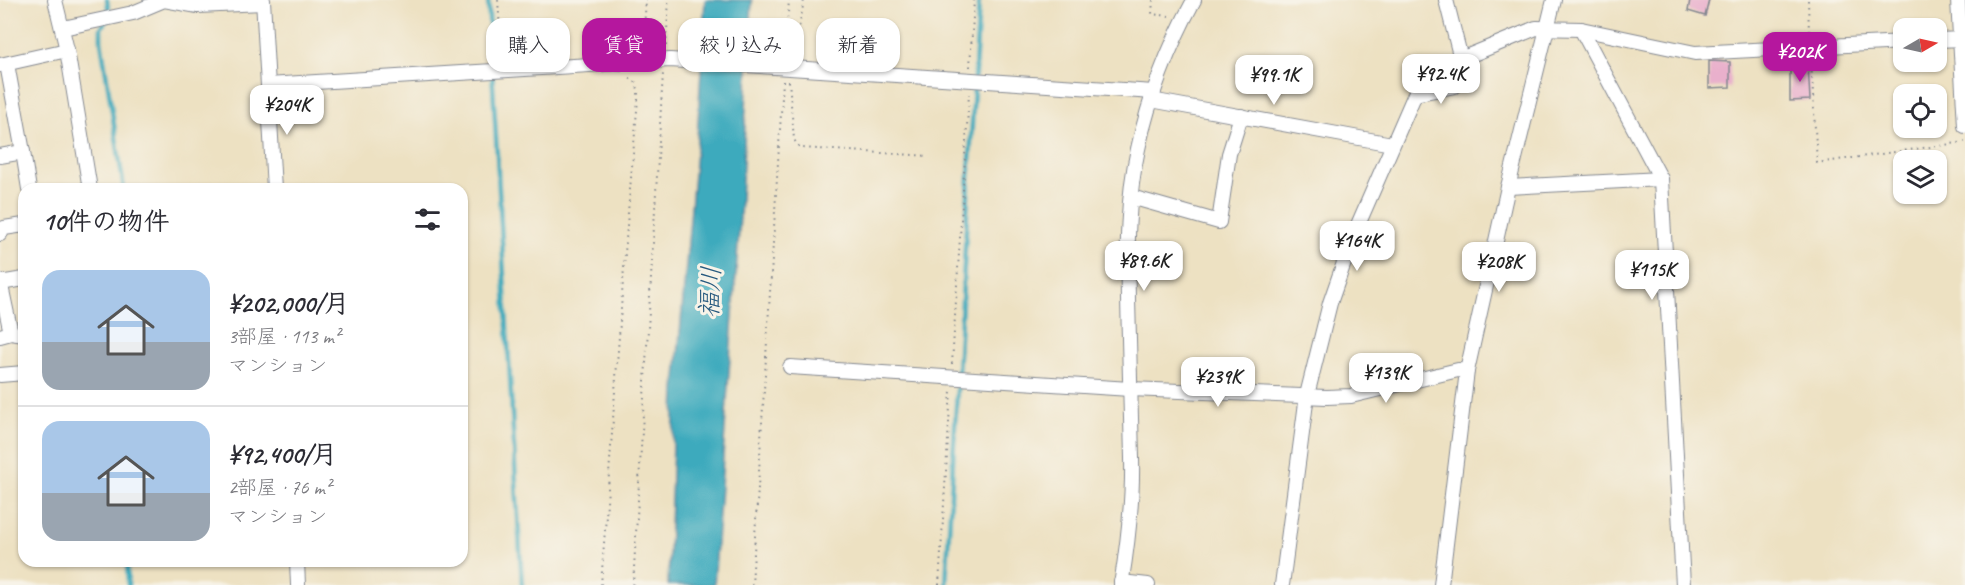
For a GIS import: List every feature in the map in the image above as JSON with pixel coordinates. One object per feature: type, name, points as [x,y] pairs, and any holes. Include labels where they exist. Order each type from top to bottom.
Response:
[{"type":"street","points":[[55,0],[68,50],[89,183]]},
{"type":"street","points":[[63,28],[132,6],[164,0],[198,6],[263,1],[274,183]]},
{"type":"street","points":[[1148,585],[1121,583],[1131,510],[1132,460],[1128,232],[1138,150],[1152,96],[1184,18],[1194,0]]},
{"type":"street","points":[[1282,585],[1307,395],[1330,303],[1341,270],[1414,94],[1455,86],[1461,59],[1446,0]]},
{"type":"street","points":[[1441,585],[1467,371],[1508,187],[1554,0]]},
{"type":"street","points":[[1958,0],[1963,39],[1965,126]]},
{"type":"street","points":[[1461,59],[1536,28],[1546,27],[1581,29],[1695,53],[1893,43]]},
{"type":"street","points":[[1581,29],[1661,179],[1683,585]]},
{"type":"street","points":[[1947,40],[1963,39]]},
{"type":"street","points":[[28,183],[4,64],[68,50]]},
{"type":"street","points":[[570,65],[678,61]]},
{"type":"street","points":[[804,69],[969,79],[1152,96],[1241,116],[1392,144]]},
{"type":"street","points":[[268,85],[486,70]]},
{"type":"street","points":[[1131,197],[1219,222],[1229,154],[1241,116]]},
{"type":"street","points":[[0,156],[23,152]]},
{"type":"street","points":[[1508,187],[1661,179]]},
{"type":"street","points":[[0,234],[4,228],[18,226]]},
{"type":"street","points":[[12,335],[0,282],[18,280]]},
{"type":"street","points":[[790,367],[1130,389],[1326,397],[1351,396],[1458,370],[1467,371]]},
{"type":"street","points":[[0,375],[18,374]]},
{"type":"street","points":[[297,567],[298,585]]},
{"type":"path","points":[[498,0],[499,18]]},
{"type":"path","points":[[644,18],[645,0]]},
{"type":"path","points":[[633,585],[652,238],[668,60],[669,0]]},
{"type":"path","points":[[787,18],[789,0]]},
{"type":"path","points":[[801,18],[804,0]]},
{"type":"path","points":[[939,585],[974,0]]},
{"type":"path","points":[[1153,0],[1152,14],[1184,18]]},
{"type":"path","points":[[1808,0],[1817,163],[1965,142]]},
{"type":"path","points":[[752,585],[783,72]]},
{"type":"path","points":[[785,72],[791,85],[794,139],[802,148],[929,156]]},
{"type":"path","points":[[601,585],[638,99],[635,81],[625,77]]},
{"type":"water","points":[[705,0],[752,0],[751,18],[704,18]]},
{"type":"water","name":"福川","points":[[701,72],[748,72],[714,585],[668,585],[675,390]]},
{"type":"building","points":[[1690,0],[1709,0],[1705,16],[1688,11]]},
{"type":"building","points":[[1709,61],[1730,62],[1730,87],[1709,88]]},
{"type":"building","points":[[1808,64],[1810,100],[1790,101],[1790,65]]},
{"type":"waterway","points":[[107,0],[109,15]]},
{"type":"waterway","points":[[488,0],[522,585]]},
{"type":"waterway","points":[[946,585],[979,0]]},
{"type":"waterway","points":[[105,22],[101,28],[101,41],[123,183]]},
{"type":"waterway","points":[[127,567],[128,585]]}]
